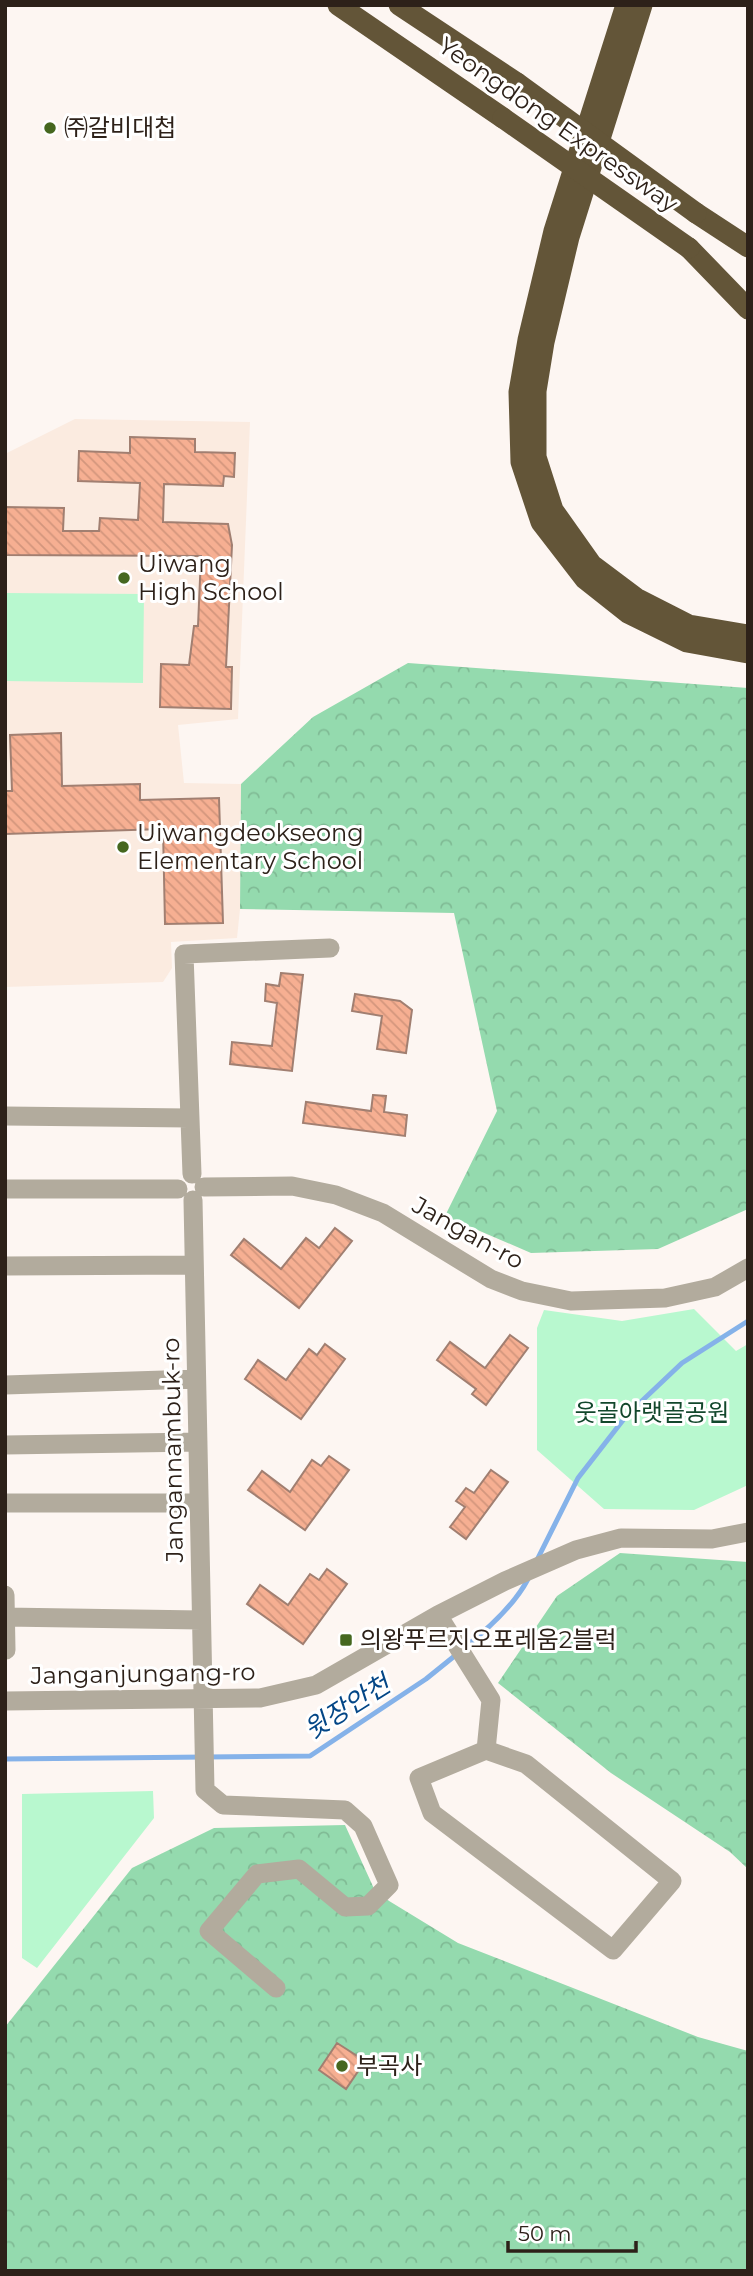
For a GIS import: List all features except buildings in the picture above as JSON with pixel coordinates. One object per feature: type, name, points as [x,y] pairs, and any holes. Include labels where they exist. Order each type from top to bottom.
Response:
[{"type":"highway","name":"Yeongdong Expressway","points":[[338,5],[748,287]]},
{"type":"highway","name":"Yeongdong Expressway","points":[[399,5],[517,83],[748,247]]},
{"type":"highway","points":[[626,5],[554,231],[528,340],[519,392],[521,462],[541,522],[585,579],[628,613],[687,642],[748,653]]},
{"type":"highway","points":[[642,5],[569,237],[544,342],[536,391],[536,457],[553,510],[592,565],[636,598],[689,625],[748,635]]},
{"type":"highway","points":[[689,248],[748,309]]},
{"type":"street","name":"Jangannambuk-ro","points":[[275,1988],[209,1931],[257,1874],[299,1869],[345,1907],[369,1906],[388,1885],[363,1826],[345,1810],[223,1805],[205,1790],[194,1265],[184,954],[330,947]]},
{"type":"street","points":[[5,1116],[189,1118]]},
{"type":"street","name":"Jangan-ro","points":[[5,1189],[292,1186],[336,1195],[383,1213],[491,1279],[522,1292],[571,1301],[665,1298],[715,1287],[748,1268]]},
{"type":"street","points":[[5,1266],[194,1265]]},
{"type":"street","points":[[5,1385],[196,1379]]},
{"type":"street","points":[[5,1445],[198,1442]]},
{"type":"street","points":[[5,1503],[199,1503]]},
{"type":"street","name":"Janganjungang-ro","points":[[5,1701],[260,1699],[316,1685],[438,1615],[505,1581],[576,1550],[621,1538],[712,1539],[748,1532]]},
{"type":"street","points":[[5,1595],[6,1650]]},
{"type":"street","points":[[438,1615],[491,1700],[486,1750]]},
{"type":"street","points":[[5,1617],[201,1620]]},
{"type":"street","points":[[486,1750],[526,1764],[672,1881],[613,1950],[432,1813],[419,1778],[486,1750]]},
{"type":"shaded area","points":[[75,419],[250,422],[238,719],[178,725],[184,783],[241,784],[240,909],[237,938],[171,942],[172,968],[163,982],[5,987],[5,454]]},
{"type":"green space","points":[[5,593],[144,594],[143,683],[5,681]]},
{"type":"green space","points":[[408,663],[748,688],[748,1209],[658,1249],[531,1253],[445,1216],[497,1111],[454,913],[240,909],[241,784],[313,717]]},
{"type":"green space","name":"웃골아랫골공원","points":[[694,1309],[736,1351],[748,1344],[748,1485],[694,1510],[604,1509],[537,1450],[537,1328],[544,1310],[622,1321]]},
{"type":"green space","points":[[620,1553],[748,1562],[748,1869],[730,1852],[611,1773],[498,1683],[557,1596]]},
{"type":"green space","points":[[153,1791],[154,1818],[37,1968],[22,1958],[22,1794]]},
{"type":"green space","points":[[345,1825],[376,1893],[458,1943],[698,2037],[748,2051],[748,2271],[5,2271],[5,2027],[132,1868],[214,1828]]},
{"type":"waterway","name":"윗장안천","points":[[537,1560],[578,1478],[627,1415],[682,1363],[748,1321]]},
{"type":"waterway","name":"윗장안천","points":[[464,1648],[508,1608],[528,1579]]},
{"type":"waterway","name":"윗장안천","points":[[5,1759],[310,1756],[426,1679],[457,1654]]},
{"type":"place","name":"㈜갈비대첩","points":[[50,128]]},
{"type":"place","name":"Uiwang High School","points":[[124,578]]},
{"type":"place","name":"Uiwangdeokseong Elementary School","points":[[123,847]]},
{"type":"place","name":"의왕푸르지오포레움2블럭","points":[[346,1640]]},
{"type":"place","name":"부곡사","points":[[342,2066]]}]
